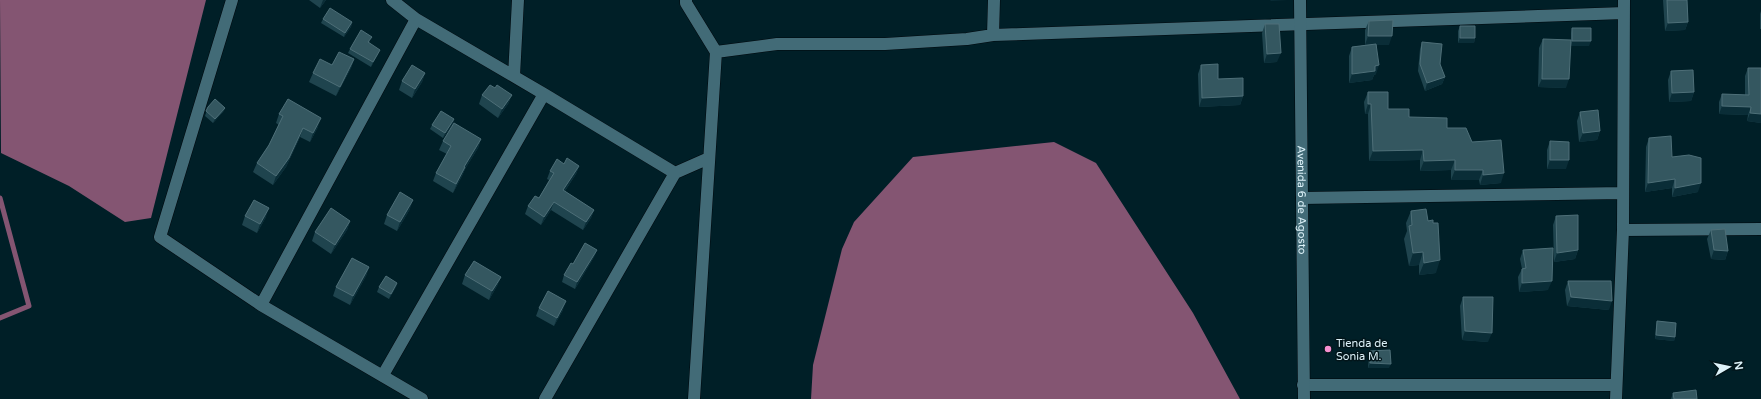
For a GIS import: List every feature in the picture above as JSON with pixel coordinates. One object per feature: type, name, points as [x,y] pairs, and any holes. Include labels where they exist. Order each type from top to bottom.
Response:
[{"type":"street","points":[[232,0],[160,237],[261,305],[422,399]]},
{"type":"street","points":[[392,0],[416,19],[514,76],[674,173]]},
{"type":"street","points":[[514,76],[518,0]]},
{"type":"street","points":[[686,0],[686,3],[716,52],[694,399]]},
{"type":"street","points":[[993,35],[994,0]]},
{"type":"street","name":"Avenida 6 de Agosto","points":[[1300,0],[1304,399]]},
{"type":"street","points":[[1616,399],[1624,193],[1624,0]]},
{"type":"street","points":[[716,52],[777,44],[885,44],[967,39],[993,35],[1301,23],[1624,13]]},
{"type":"street","points":[[261,305],[416,19]]},
{"type":"street","points":[[383,375],[544,94]]},
{"type":"street","points":[[545,399],[674,173],[709,158]]},
{"type":"street","points":[[1302,198],[1624,193]]},
{"type":"street","points":[[1623,230],[1761,228]]},
{"type":"street","points":[[1304,385],[1616,385]]},
{"type":"shaded area","points":[[0,0],[206,0],[151,218],[125,222],[69,186],[1,153]]},
{"type":"shaded area","points":[[1054,142],[1096,163],[1193,313],[1240,399],[811,399],[813,365],[842,249],[854,222],[913,157]]},
{"type":"building","points":[[1667,0],[1687,0],[1688,22],[1668,23]]},
{"type":"building","points":[[330,8],[352,22],[345,33],[323,19]]},
{"type":"building","points":[[1393,20],[1392,36],[1368,36],[1369,21]]},
{"type":"building","points":[[1265,24],[1279,24],[1281,53],[1267,54]]},
{"type":"building","points":[[1460,26],[1475,26],[1475,38],[1460,38]]},
{"type":"building","points":[[1572,28],[1591,28],[1591,41],[1572,41]]},
{"type":"building","points":[[361,30],[372,37],[368,42],[380,50],[373,62],[350,49]]},
{"type":"building","points":[[1543,39],[1571,40],[1569,79],[1542,79]]},
{"type":"building","points":[[1422,42],[1442,44],[1440,64],[1445,77],[1427,83],[1420,64]]},
{"type":"building","points":[[1376,44],[1379,65],[1375,66],[1375,71],[1352,74],[1352,47]]},
{"type":"building","points":[[339,52],[354,59],[340,87],[313,73],[320,59],[332,65]]},
{"type":"building","points":[[1218,64],[1218,79],[1243,78],[1243,96],[1202,98],[1201,65]]},
{"type":"building","points":[[412,65],[425,73],[415,89],[402,81]]},
{"type":"building","points":[[1748,68],[1761,68],[1761,114],[1750,113],[1751,107],[1722,106],[1722,94],[1749,95]]},
{"type":"building","points":[[1693,70],[1694,92],[1672,93],[1671,71]]},
{"type":"building","points":[[490,85],[495,88],[497,85],[512,95],[502,109],[482,95]]},
{"type":"building","points":[[1368,92],[1388,92],[1388,109],[1409,109],[1409,117],[1447,118],[1447,128],[1466,128],[1472,142],[1501,140],[1504,173],[1483,175],[1483,170],[1455,170],[1455,160],[1424,161],[1423,150],[1373,151],[1371,104],[1368,104]]},
{"type":"building","points":[[215,99],[225,108],[215,119],[206,111]]},
{"type":"building","points":[[288,99],[321,118],[313,133],[303,128],[289,158],[276,176],[257,163],[269,145],[283,116],[279,114]]},
{"type":"building","points":[[1598,110],[1600,131],[1583,133],[1580,112]]},
{"type":"building","points":[[441,111],[454,119],[445,133],[432,125]]},
{"type":"building","points":[[454,123],[481,139],[464,167],[456,184],[436,173],[451,146],[443,141]]},
{"type":"building","points":[[1671,136],[1672,157],[1689,155],[1701,158],[1701,183],[1675,188],[1675,179],[1648,183],[1649,138]]},
{"type":"building","points":[[1550,141],[1569,142],[1569,160],[1550,160]]},
{"type":"building","points":[[567,158],[579,166],[563,190],[594,210],[586,222],[554,202],[544,217],[528,206],[535,196],[539,198],[554,173],[550,171],[557,159],[564,164]]},
{"type":"building","points":[[400,192],[413,200],[400,222],[387,215]]},
{"type":"building","points":[[254,200],[269,208],[260,224],[245,216]]},
{"type":"building","points":[[331,208],[350,221],[335,245],[315,232]]},
{"type":"building","points":[[1426,209],[1428,221],[1433,220],[1433,223],[1438,223],[1440,260],[1424,263],[1423,252],[1413,253],[1409,226],[1412,225],[1411,211]]},
{"type":"building","points":[[1578,215],[1578,250],[1557,253],[1556,216]]},
{"type":"building","points":[[1725,229],[1728,251],[1714,250],[1711,230]]},
{"type":"building","points":[[585,243],[597,250],[577,282],[564,275],[571,263],[573,264]]},
{"type":"building","points":[[1553,248],[1552,281],[1522,283],[1522,269],[1526,268],[1523,250]]},
{"type":"building","points":[[352,258],[369,267],[353,296],[336,287]]},
{"type":"building","points":[[474,261],[501,277],[492,291],[465,275]]},
{"type":"building","points":[[386,276],[397,283],[391,294],[379,287]]},
{"type":"building","points":[[1568,281],[1611,281],[1612,301],[1571,297]]},
{"type":"building","points":[[548,291],[566,301],[557,318],[539,308]]},
{"type":"building","points":[[1463,297],[1493,297],[1492,333],[1465,331]]},
{"type":"building","points":[[1657,321],[1676,323],[1675,337],[1656,335]]},
{"type":"building","points":[[1390,350],[1391,364],[1370,363],[1370,351]]},
{"type":"building","points":[[1696,390],[1697,399],[1674,399],[1673,393]]},
{"type":"waterway","points":[[0,198],[29,306],[0,318]]},
{"type":"place","name":"Tienda de Sonia M.","points":[[1328,349]]}]
